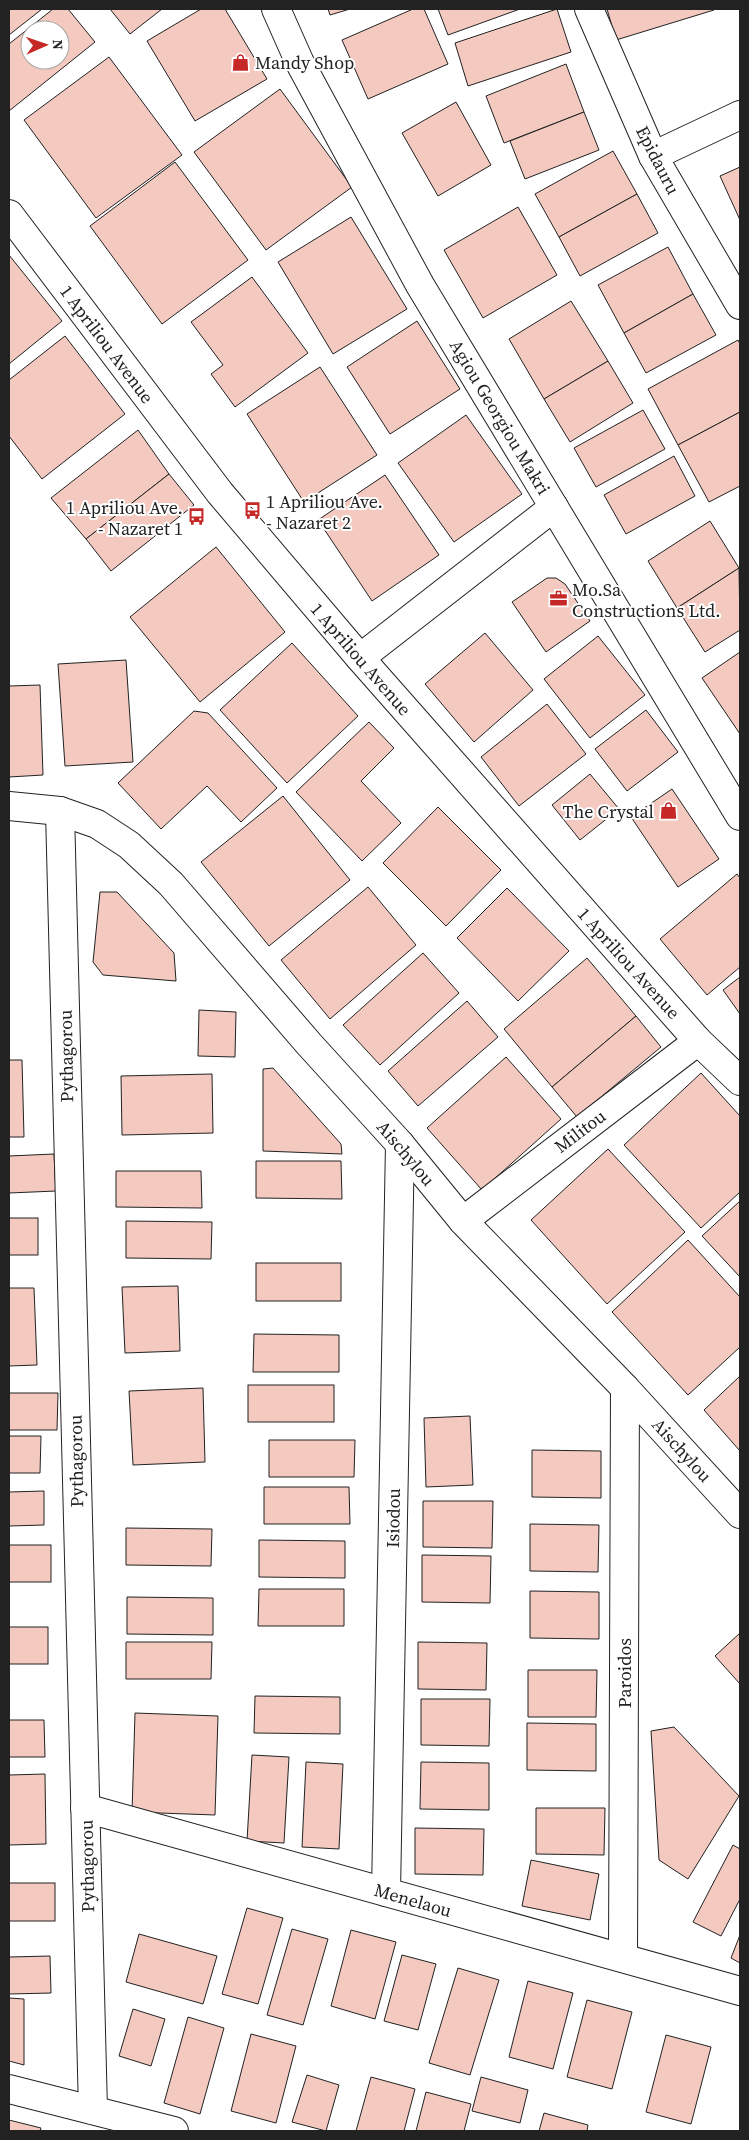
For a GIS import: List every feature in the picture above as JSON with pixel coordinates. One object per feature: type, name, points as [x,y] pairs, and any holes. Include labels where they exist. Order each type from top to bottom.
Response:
[{"type":"street","name":"Agiou Georgiou Makri","points":[[276,9],[300,63],[420,285],[739,813]]},
{"type":"street","name":"Epidauru","points":[[589,9],[653,156],[740,305]]},
{"type":"street","points":[[653,156],[740,115]]},
{"type":"street","name":"1 Apriliou Avenue","points":[[9,214],[220,493],[360,658],[698,1041],[740,1081]]},
{"type":"street","points":[[360,658],[554,508]]},
{"type":"street","name":"Aischylou","points":[[9,806],[60,811],[97,824],[129,845],[171,884],[309,1044],[400,1144],[462,1221],[625,1388],[740,1514]]},
{"type":"street","name":"Pythagorou","points":[[60,811],[93,2110]]},
{"type":"street","name":"Militou","points":[[462,1221],[698,1041]]},
{"type":"street","name":"Isiodou","points":[[386,1892],[400,1144]]},
{"type":"street","name":"Paroidos","points":[[623,1958],[625,1388]]},
{"type":"street","name":"Menelaou","points":[[85,1808],[740,1991]]},
{"type":"street","points":[[9,2089],[174,2131]]},
{"type":"building","points":[[9,9],[42,9],[28,20],[20,20],[20,26],[9,35]]},
{"type":"building","points":[[53,9],[68,9],[95,42],[70,62],[70,20],[39,20]]},
{"type":"building","points":[[110,9],[162,9],[130,34]]},
{"type":"building","points":[[201,9],[225,9],[267,79],[195,121],[147,41]]},
{"type":"building","points":[[328,9],[350,9],[330,15]]},
{"type":"building","points":[[413,9],[424,9],[448,64],[368,99],[342,40]]},
{"type":"building","points":[[438,9],[520,9],[448,35]]},
{"type":"building","points":[[557,9],[571,52],[468,86],[455,43]]},
{"type":"building","points":[[607,9],[713,9],[714,10],[616,40]]},
{"type":"building","points":[[20,35],[20,70],[60,70],[9,111],[9,44]]},
{"type":"building","points":[[109,57],[182,155],[96,218],[24,120]]},
{"type":"building","points":[[566,64],[584,112],[504,143],[486,96]]},
{"type":"building","points":[[280,89],[352,187],[266,250],[194,152]]},
{"type":"building","points":[[456,102],[491,165],[438,196],[402,133]]},
{"type":"building","points":[[584,112],[599,150],[525,179],[510,141]]},
{"type":"building","points":[[613,151],[637,194],[559,237],[535,194]]},
{"type":"building","points":[[175,162],[248,260],[162,324],[90,226]]},
{"type":"building","points":[[740,167],[740,220],[720,176]]},
{"type":"building","points":[[637,194],[658,233],[580,276],[559,237]]},
{"type":"building","points":[[518,207],[557,275],[483,318],[444,250]]},
{"type":"building","points":[[351,217],[407,309],[333,354],[278,262]]},
{"type":"building","points":[[668,247],[693,294],[624,333],[598,285]]},
{"type":"building","points":[[9,255],[62,321],[9,364]]},
{"type":"building","points":[[252,277],[308,353],[235,407],[211,374],[223,365],[191,322]]},
{"type":"building","points":[[693,294],[716,335],[646,373],[624,333]]},
{"type":"building","points":[[571,301],[608,361],[544,399],[509,339]]},
{"type":"building","points":[[417,321],[460,389],[390,434],[347,367]]},
{"type":"building","points":[[65,336],[125,414],[42,479],[9,436],[9,380]]},
{"type":"building","points":[[738,340],[740,344],[740,412],[678,445],[648,389]]},
{"type":"building","points":[[608,361],[633,403],[570,442],[544,399]]},
{"type":"building","points":[[320,367],[377,455],[304,502],[247,414]]},
{"type":"building","points":[[643,410],[665,449],[596,487],[574,448]]},
{"type":"building","points":[[740,412],[740,486],[709,502],[678,445]]},
{"type":"building","points":[[466,415],[522,494],[454,542],[398,463]]},
{"type":"building","points":[[138,430],[169,474],[86,539],[51,498]]},
{"type":"building","points":[[674,456],[695,496],[626,534],[604,495]]},
{"type":"building","points":[[169,474],[194,505],[111,571],[86,539]]},
{"type":"building","points":[[385,475],[439,555],[372,601],[318,520]]},
{"type":"building","points":[[710,521],[739,568],[677,608],[648,561]]},
{"type":"building","points":[[216,547],[285,632],[200,702],[130,617]]},
{"type":"building","points":[[739,568],[740,630],[705,652],[677,608]]},
{"type":"building","points":[[547,578],[556,578],[565,584],[590,621],[546,652],[512,602]]},
{"type":"building","points":[[485,633],[533,690],[474,742],[425,684]]},
{"type":"building","points":[[598,636],[645,695],[590,738],[544,679]]},
{"type":"building","points":[[292,643],[358,716],[287,783],[220,710]]},
{"type":"building","points":[[740,652],[740,734],[702,678]]},
{"type":"building","points":[[126,660],[133,762],[65,766],[58,664]]},
{"type":"building","points":[[40,685],[43,775],[9,777],[9,686]]},
{"type":"building","points":[[547,704],[586,754],[519,806],[481,757]]},
{"type":"building","points":[[646,710],[678,752],[627,791],[595,749]]},
{"type":"building","points":[[194,711],[208,713],[277,788],[241,822],[207,786],[161,829],[118,783]]},
{"type":"building","points":[[369,722],[394,748],[361,781],[401,823],[362,861],[296,792]]},
{"type":"building","points":[[590,774],[619,809],[580,840],[552,805]]},
{"type":"building","points":[[672,789],[719,859],[678,887],[631,817]]},
{"type":"building","points":[[283,796],[350,880],[269,946],[201,862]]},
{"type":"building","points":[[438,807],[501,870],[446,926],[383,863]]},
{"type":"building","points":[[737,874],[740,878],[740,967],[707,995],[660,939]]},
{"type":"building","points":[[368,887],[416,945],[330,1019],[281,960]]},
{"type":"building","points":[[507,888],[569,951],[518,1001],[457,938]]},
{"type":"building","points":[[100,892],[117,892],[174,953],[176,981],[103,975],[93,962]]},
{"type":"building","points":[[423,953],[459,993],[380,1065],[343,1025]]},
{"type":"building","points":[[587,958],[636,1016],[552,1087],[504,1029]]},
{"type":"building","points":[[740,977],[740,1014],[723,990]]},
{"type":"building","points":[[467,1001],[498,1037],[418,1106],[388,1071]]},
{"type":"building","points":[[199,1010],[236,1012],[235,1057],[198,1056]]},
{"type":"building","points":[[636,1016],[661,1047],[577,1117],[552,1087]]},
{"type":"building","points":[[506,1057],[561,1119],[482,1190],[427,1128]]},
{"type":"building","points":[[9,1060],[22,1060],[24,1137],[9,1137]]},
{"type":"building","points":[[273,1068],[341,1144],[342,1154],[263,1151],[263,1069]]},
{"type":"building","points":[[701,1073],[740,1116],[740,1192],[701,1228],[624,1145]]},
{"type":"building","points":[[212,1074],[213,1133],[122,1135],[121,1076]]},
{"type":"building","points":[[608,1149],[685,1232],[607,1304],[531,1220]]},
{"type":"building","points":[[54,1154],[56,1191],[9,1193],[9,1156]]},
{"type":"building","points":[[256,1161],[341,1161],[342,1199],[256,1198]]},
{"type":"building","points":[[116,1171],[201,1171],[202,1208],[116,1207]]},
{"type":"building","points":[[740,1201],[740,1277],[702,1236]]},
{"type":"building","points":[[9,1218],[38,1218],[38,1255],[9,1255]]},
{"type":"building","points":[[126,1221],[212,1222],[211,1259],[126,1258]]},
{"type":"building","points":[[688,1240],[740,1297],[740,1347],[688,1395],[612,1312]]},
{"type":"building","points":[[256,1263],[341,1263],[341,1301],[256,1301]]},
{"type":"building","points":[[178,1286],[180,1351],[125,1353],[122,1287]]},
{"type":"building","points":[[9,1288],[34,1288],[37,1365],[9,1366]]},
{"type":"building","points":[[254,1334],[339,1335],[339,1372],[253,1372]]},
{"type":"building","points":[[740,1376],[740,1451],[704,1410]]},
{"type":"building","points":[[248,1385],[334,1385],[334,1422],[248,1422]]},
{"type":"building","points":[[203,1388],[205,1462],[133,1465],[129,1391]]},
{"type":"building","points":[[9,1393],[58,1393],[57,1430],[9,1430]]},
{"type":"building","points":[[470,1416],[473,1485],[426,1487],[424,1418]]},
{"type":"building","points":[[9,1436],[41,1436],[40,1473],[9,1473]]},
{"type":"building","points":[[269,1440],[355,1440],[354,1477],[269,1477]]},
{"type":"building","points":[[532,1450],[601,1451],[601,1498],[532,1497]]},
{"type":"building","points":[[264,1487],[349,1487],[350,1524],[264,1524]]},
{"type":"building","points":[[44,1491],[44,1525],[9,1526],[9,1492]]},
{"type":"building","points":[[423,1501],[493,1501],[492,1548],[423,1547]]},
{"type":"building","points":[[530,1524],[599,1525],[598,1572],[530,1571]]},
{"type":"building","points":[[126,1528],[212,1529],[211,1566],[126,1565]]},
{"type":"building","points":[[259,1540],[345,1541],[345,1578],[259,1577]]},
{"type":"building","points":[[9,1545],[51,1545],[51,1582],[9,1582]]},
{"type":"building","points":[[422,1555],[491,1556],[490,1603],[422,1602]]},
{"type":"building","points":[[259,1589],[344,1589],[344,1626],[258,1626]]},
{"type":"building","points":[[530,1591],[599,1592],[599,1639],[530,1638]]},
{"type":"building","points":[[127,1597],[213,1598],[213,1635],[127,1634]]},
{"type":"building","points":[[9,1627],[48,1627],[48,1664],[9,1664]]},
{"type":"building","points":[[740,1633],[740,1684],[715,1656]]},
{"type":"building","points":[[126,1642],[212,1642],[211,1679],[126,1679]]},
{"type":"building","points":[[418,1642],[487,1643],[486,1690],[418,1689]]},
{"type":"building","points":[[528,1670],[597,1670],[596,1717],[528,1717]]},
{"type":"building","points":[[255,1696],[340,1697],[340,1734],[254,1733]]},
{"type":"building","points":[[421,1699],[490,1699],[489,1746],[421,1745]]},
{"type":"building","points":[[135,1713],[218,1716],[215,1815],[132,1812]]},
{"type":"building","points":[[9,1720],[44,1720],[45,1757],[9,1757]]},
{"type":"building","points":[[527,1723],[596,1724],[596,1771],[527,1770]]},
{"type":"building","points":[[674,1727],[739,1796],[688,1879],[659,1860],[651,1731]]},
{"type":"building","points":[[252,1755],[289,1757],[284,1843],[247,1841]]},
{"type":"building","points":[[306,1762],[343,1764],[339,1849],[302,1847]]},
{"type":"building","points":[[421,1762],[489,1763],[489,1810],[420,1809]]},
{"type":"building","points":[[45,1774],[46,1844],[9,1845],[9,1775]]},
{"type":"building","points":[[536,1808],[605,1808],[604,1855],[536,1854]]},
{"type":"building","points":[[415,1828],[484,1829],[483,1875],[415,1874]]},
{"type":"building","points":[[733,1845],[740,1849],[740,1899],[721,1936],[693,1922]]},
{"type":"building","points":[[531,1860],[599,1874],[590,1920],[522,1906]]},
{"type":"building","points":[[9,1883],[55,1883],[55,1921],[9,1921]]},
{"type":"building","points":[[247,1908],[283,1918],[258,2004],[222,1994]]},
{"type":"building","points":[[292,1929],[328,1939],[303,2025],[267,2015]]},
{"type":"building","points":[[351,1930],[396,1942],[375,2019],[331,2006]]},
{"type":"building","points":[[139,1934],[217,1956],[203,2004],[126,1982]]},
{"type":"building","points":[[740,1935],[740,1963],[731,1958]]},
{"type":"building","points":[[402,1955],[436,1964],[418,2030],[384,2021]]},
{"type":"building","points":[[50,1956],[51,1993],[9,1994],[9,1957]]},
{"type":"building","points":[[458,1968],[499,1980],[470,2075],[429,2063]]},
{"type":"building","points":[[528,1981],[573,1993],[553,2069],[509,2057]]},
{"type":"building","points":[[9,1998],[24,1999],[24,2065],[9,2061]]},
{"type":"building","points":[[587,2000],[632,2012],[612,2089],[567,2077]]},
{"type":"building","points":[[133,2009],[165,2019],[151,2066],[119,2056]]},
{"type":"building","points":[[188,2017],[224,2028],[200,2114],[164,2103]]},
{"type":"building","points":[[251,2034],[296,2046],[276,2123],[231,2111]]},
{"type":"building","points":[[666,2035],[711,2047],[691,2124],[646,2112]]},
{"type":"building","points":[[307,2075],[339,2085],[326,2131],[292,2122]]},
{"type":"building","points":[[371,2077],[415,2089],[404,2131],[356,2131]]},
{"type":"building","points":[[481,2077],[528,2090],[520,2123],[472,2111]]},
{"type":"building","points":[[426,2092],[471,2104],[464,2131],[416,2131]]},
{"type":"building","points":[[544,2113],[588,2125],[587,2131],[539,2131]]},
{"type":"building","points":[[9,2120],[41,2128],[40,2131],[9,2131]]},
{"type":"place","name":"Mandy Shop","points":[[241,62]]},
{"type":"place","name":"1 Apriliou Ave. - Nazaret 2","points":[[252,511]]},
{"type":"place","name":"1 Apriliou Ave. - Nazaret 1","points":[[197,517]]},
{"type":"place","name":"Mo.Sa Constructions Ltd.","points":[[558,599]]},
{"type":"place","name":"The Crystal","points":[[668,811]]}]
